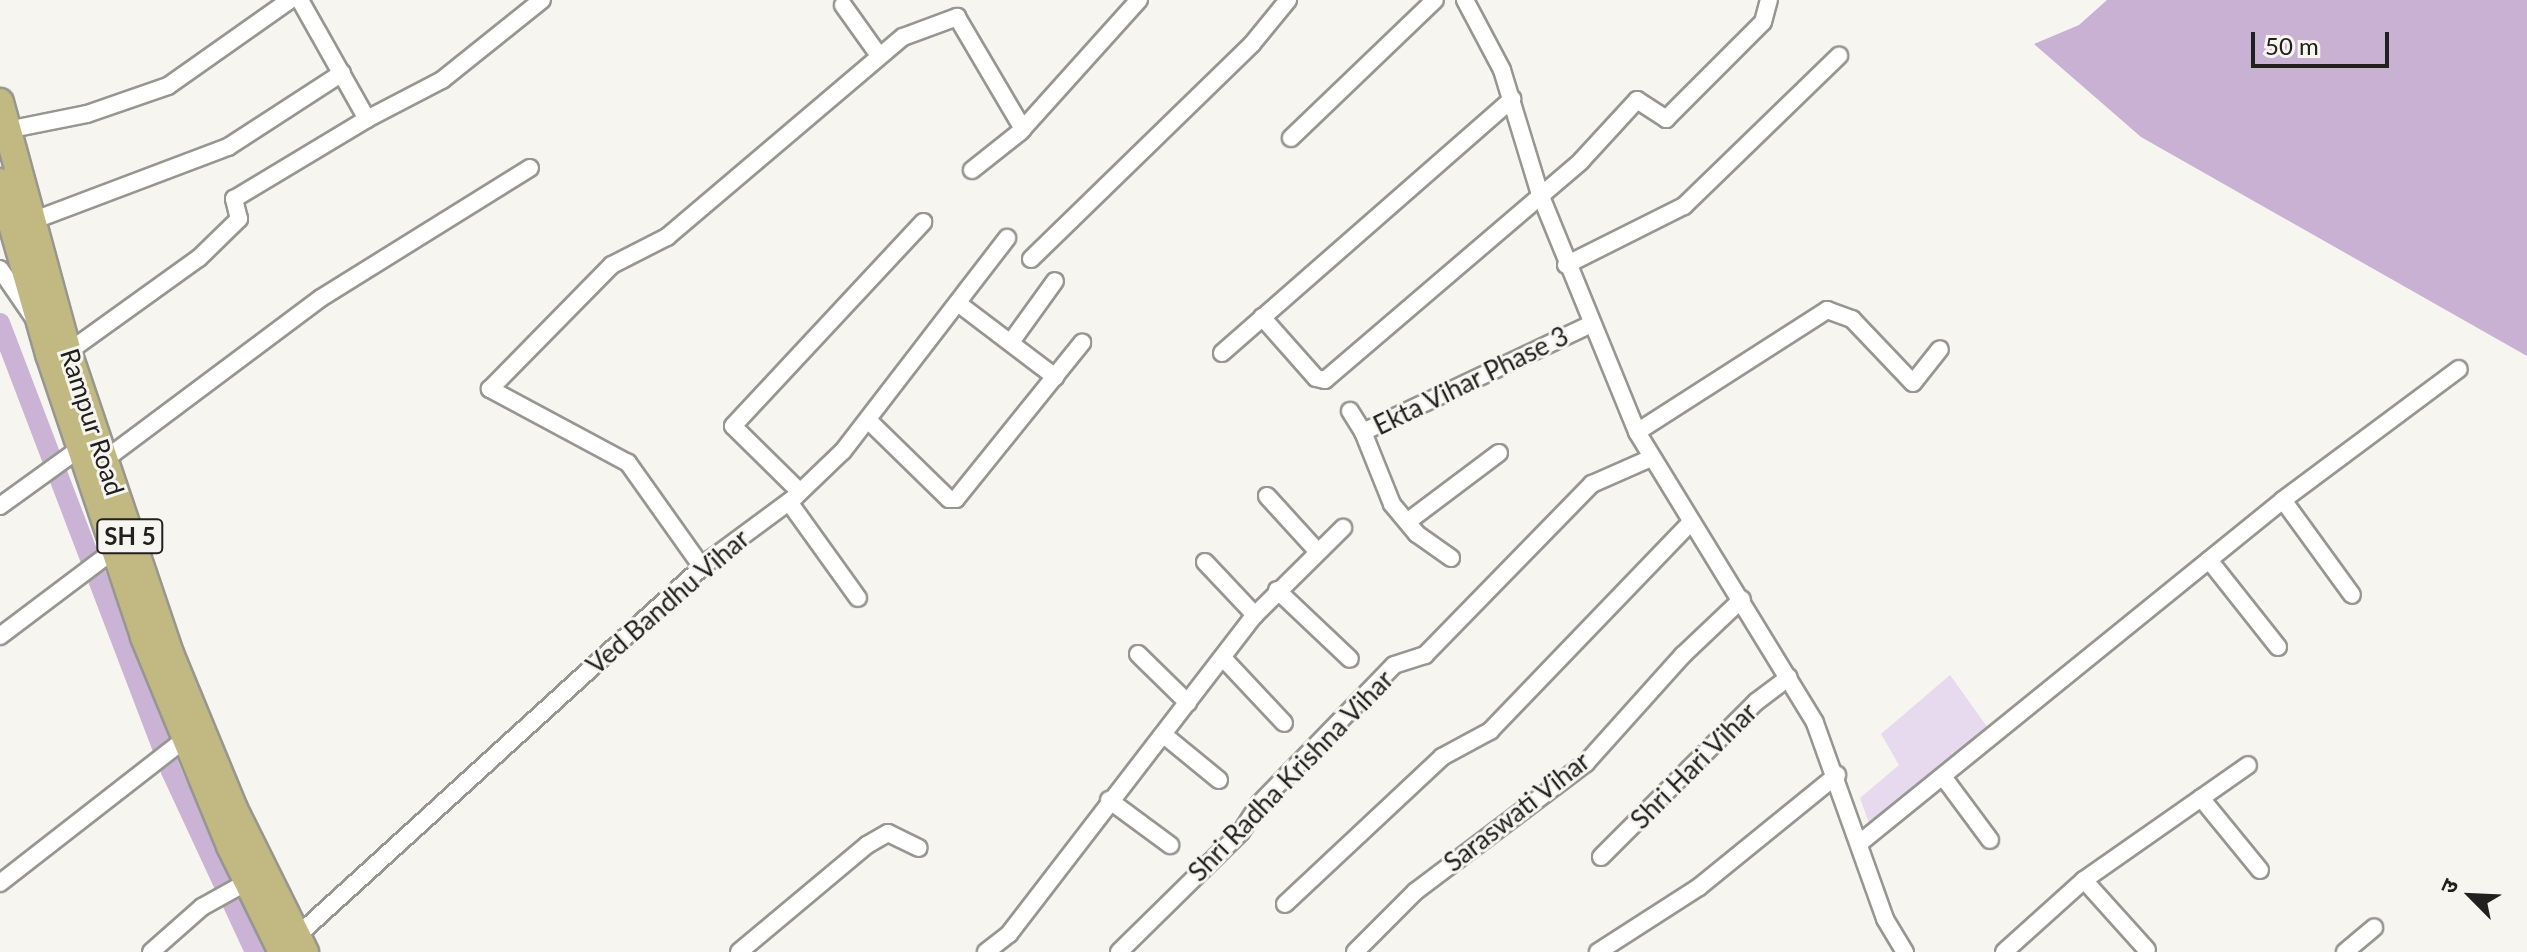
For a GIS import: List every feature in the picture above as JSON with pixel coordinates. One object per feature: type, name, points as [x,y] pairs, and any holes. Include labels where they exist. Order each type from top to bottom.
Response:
[{"type":"main road","name":"Rampur Road","points":[[0,102],[68,352],[103,461],[203,736],[295,947]]},
{"type":"main road","points":[[0,182],[42,330],[63,458],[171,751],[235,888],[295,947]]},
{"type":"street","points":[[7,130],[87,114],[168,86],[290,0]]},
{"type":"street","points":[[300,0],[367,119]]},
{"type":"street","points":[[68,352],[199,258],[239,219],[234,199],[367,119],[442,80],[542,0]]},
{"type":"street","points":[[972,170],[1023,129],[1139,0]]},
{"type":"street","points":[[1031,259],[1252,44],[1288,0]]},
{"type":"street","points":[[1291,138],[1435,0]]},
{"type":"street","points":[[1465,0],[1512,99],[1540,194],[1566,265],[1637,432],[1789,677],[1837,775],[1885,919],[1905,952]]},
{"type":"street","points":[[1262,317],[1316,378],[1325,380],[1581,161],[1637,100],[1666,119],[1763,22],[1769,0]]},
{"type":"street","points":[[843,5],[878,54]]},
{"type":"street","points":[[702,567],[628,463],[490,389],[612,265],[667,237],[878,54],[903,37],[955,16],[1023,129]]},
{"type":"street","points":[[1566,265],[1684,206],[1839,56]]},
{"type":"street","points":[[32,221],[228,147],[342,73]]},
{"type":"street","points":[[1222,353],[1512,99]]},
{"type":"street","points":[[103,461],[321,298],[530,168]]},
{"type":"street","points":[[858,598],[795,497],[733,426],[923,222]]},
{"type":"street","name":"Ved Bandhu Vihar","points":[[295,947],[702,567],[795,497],[868,420],[1007,238]]},
{"type":"street","points":[[0,269],[42,330]]},
{"type":"street","points":[[1011,342],[1055,281]]},
{"type":"street","points":[[959,304],[1055,377]]},
{"type":"street","points":[[1637,432],[1827,310],[1852,319],[1913,383],[1940,349]]},
{"type":"street","name":"Ekta Vihar Phase 3","points":[[1451,558],[1407,522],[1392,504],[1363,432],[1591,324]]},
{"type":"street","points":[[868,420],[953,500],[1082,343]]},
{"type":"street","points":[[1861,842],[1944,778],[2283,500],[2459,369]]},
{"type":"street","points":[[1350,411],[1363,432]]},
{"type":"street","points":[[1407,522],[1499,453]]},
{"type":"street","points":[[0,506],[63,458]]},
{"type":"street","name":"Shri Radha Krishna Vihar","points":[[1119,952],[1241,832],[1259,804],[1394,665],[1425,655],[1592,484],[1651,458]]},
{"type":"street","points":[[1267,496],[1317,551]]},
{"type":"street","points":[[2283,500],[2352,595]]},
{"type":"street","points":[[1285,904],[1442,757],[1490,731],[1691,522]]},
{"type":"street","points":[[986,952],[1009,934],[1109,800],[1164,735],[1255,615],[1343,528]]},
{"type":"street","points":[[0,636],[99,559]]},
{"type":"street","points":[[2209,560],[2278,647]]},
{"type":"street","points":[[1205,562],[1255,615]]},
{"type":"street","points":[[1277,590],[1350,659]]},
{"type":"street","name":"Saraswati Vihar","points":[[1355,952],[1416,891],[1586,763],[1683,655],[1742,599]]},
{"type":"street","points":[[1138,654],[1188,703]]},
{"type":"street","points":[[1223,658],[1284,723]]},
{"type":"street","name":"Shri Hari Vihar","points":[[1601,857],[1756,702],[1789,677]]},
{"type":"street","points":[[1164,735],[1219,780]]},
{"type":"street","points":[[0,883],[171,751]]},
{"type":"street","points":[[2004,952],[2084,880],[2248,765]]},
{"type":"street","points":[[1598,952],[1699,887],[1837,775]]},
{"type":"street","points":[[1944,778],[1990,840]]},
{"type":"street","points":[[2201,798],[2260,870]]},
{"type":"street","points":[[1109,800],[1170,845]]},
{"type":"street","points":[[739,952],[867,845],[888,833],[919,848]]},
{"type":"street","points":[[2084,880],[2147,950]]},
{"type":"street","points":[[151,952],[235,888]]},
{"type":"street","points":[[2345,952],[2374,928]]},
{"type":"shaded area","points":[[2107,0],[2527,0],[2527,356],[2141,137],[2034,44],[2079,25]]},
{"type":"shaded area","points":[[1950,675],[1988,728],[1869,823],[1860,798],[1899,765],[1881,734]]},
{"type":"waterway","points":[[0,323],[171,771],[255,952]]}]
